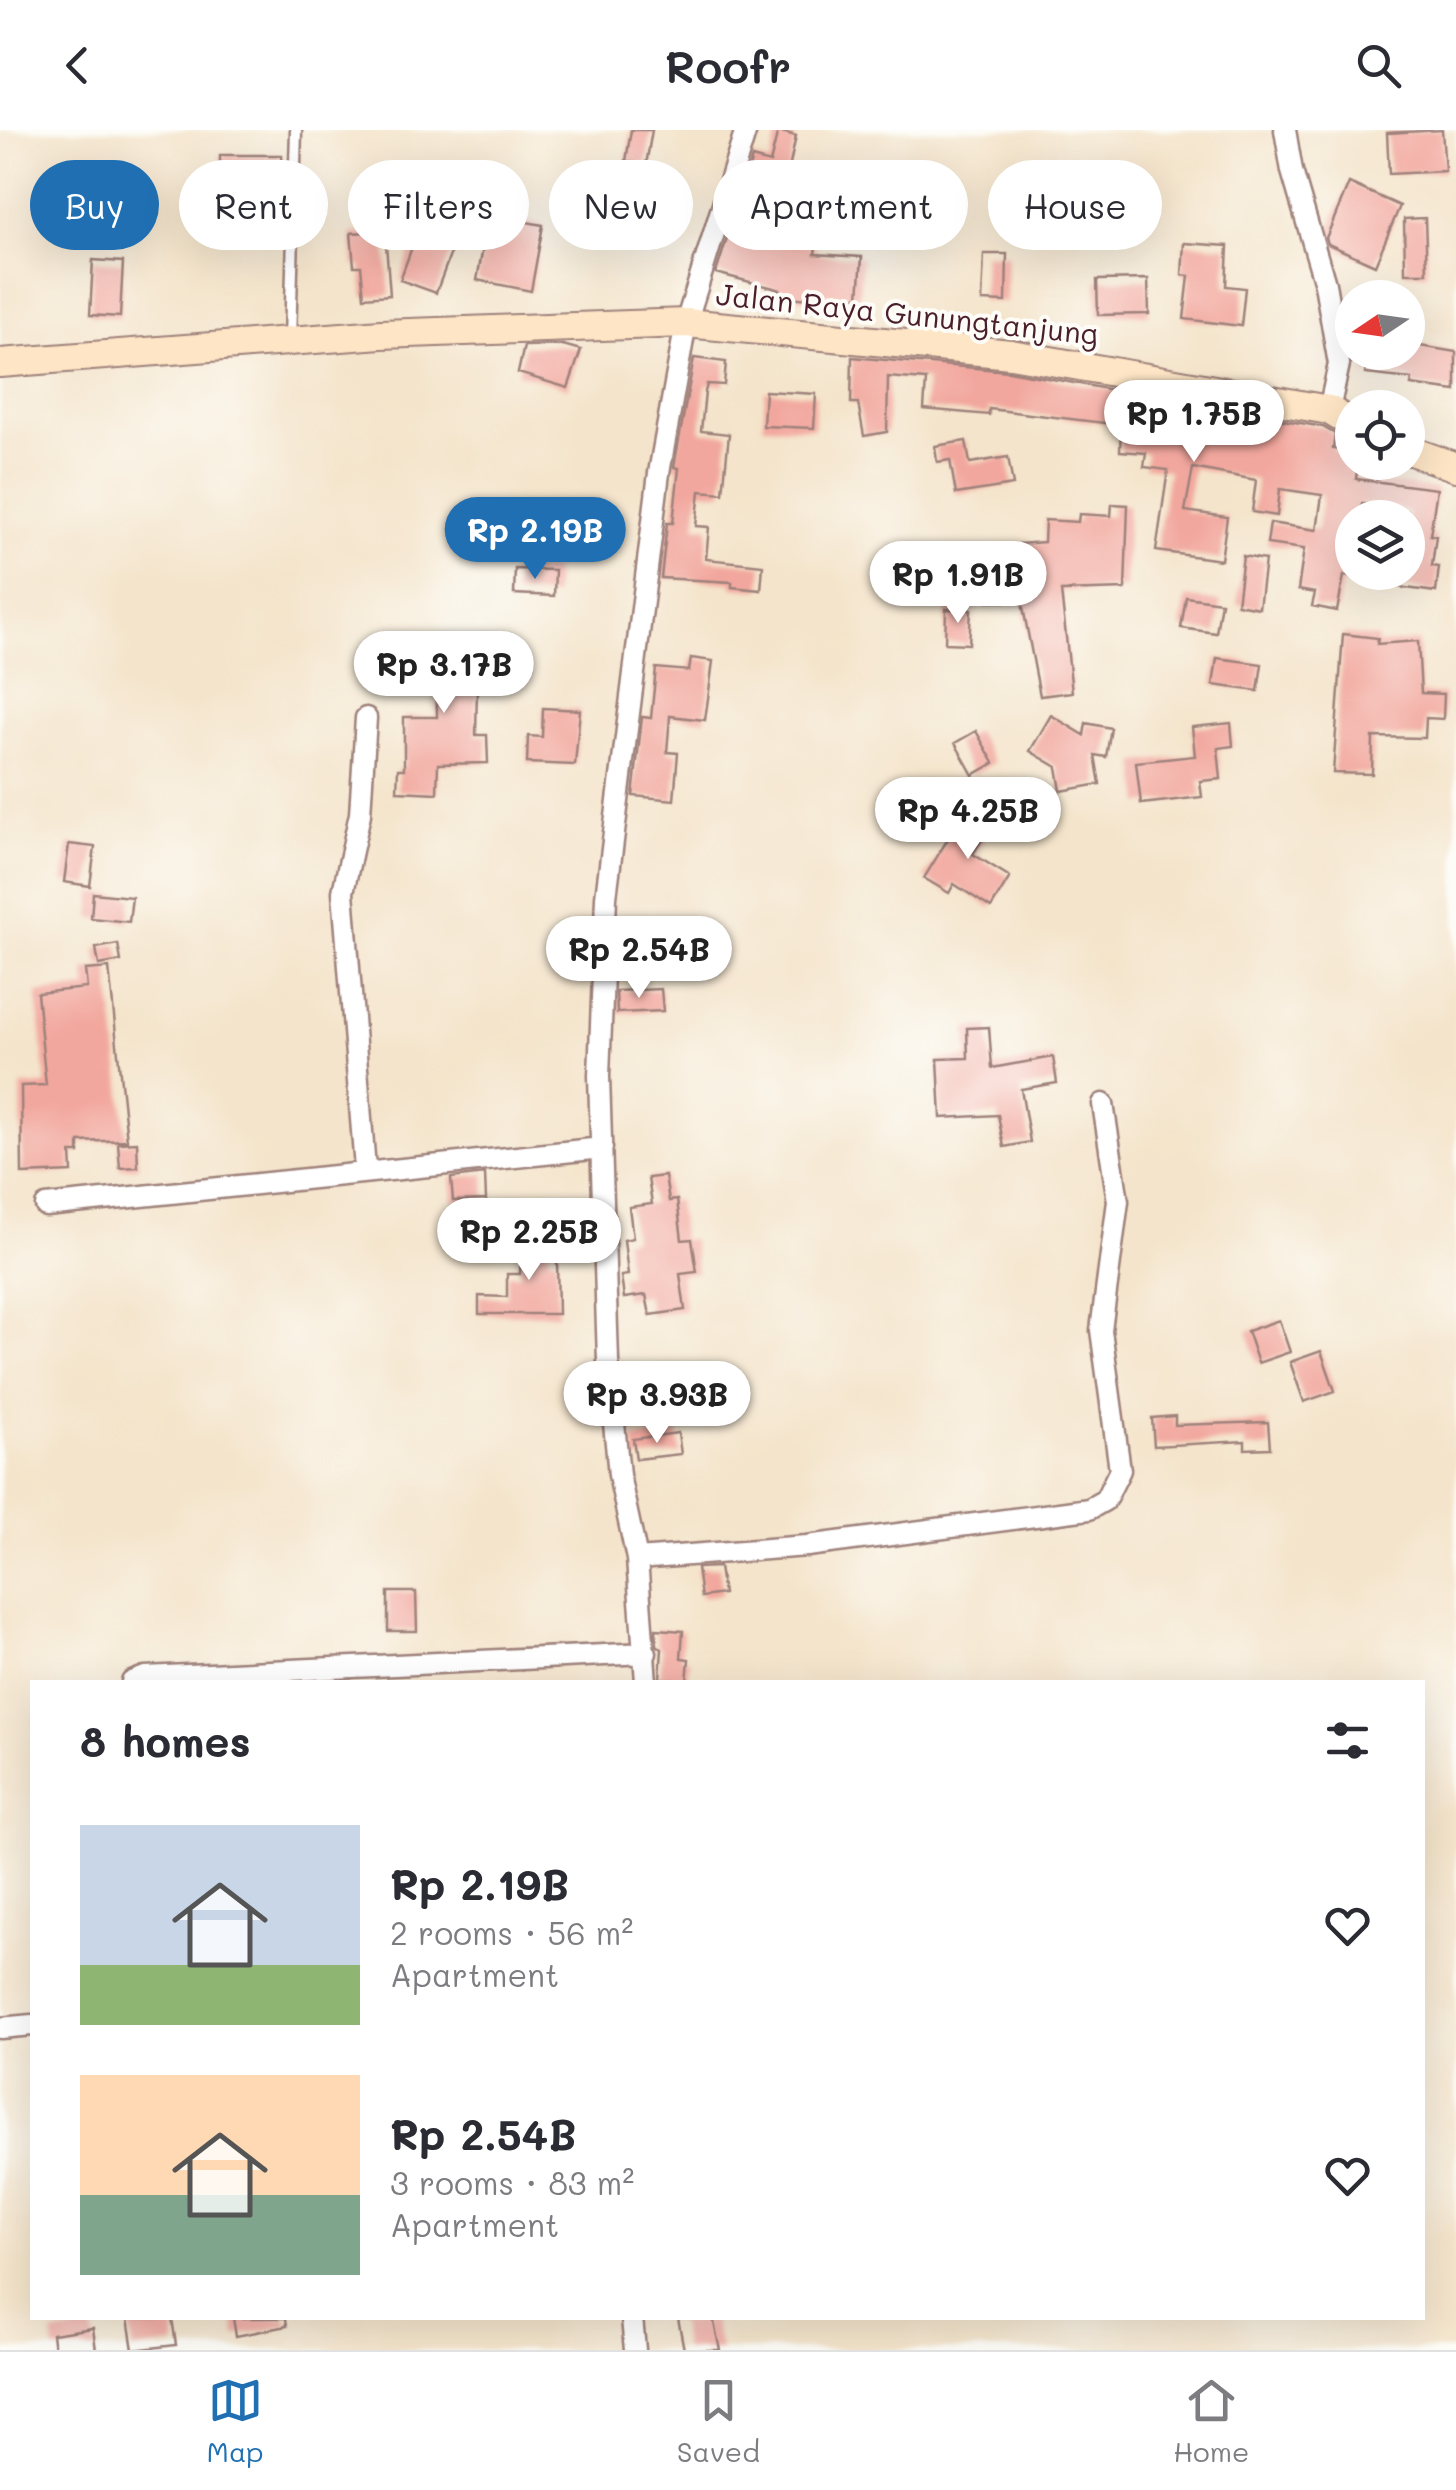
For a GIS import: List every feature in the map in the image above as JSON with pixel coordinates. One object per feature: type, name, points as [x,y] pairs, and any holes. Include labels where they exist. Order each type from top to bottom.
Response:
[{"type":"main road","name":"Jalan Raya Gunungtanjung","points":[[0,363],[290,341],[686,323],[792,337],[1012,354],[1335,416]]},
{"type":"main road","points":[[1425,456],[1456,467]]},
{"type":"street","points":[[646,1680],[637,1559],[619,1475],[608,1361],[600,982],[606,897],[659,472],[686,323],[746,130]]},
{"type":"street","points":[[1285,130],[1292,171],[1325,284],[1340,390]]},
{"type":"street","points":[[365,1170],[343,892],[360,814],[366,718]]},
{"type":"street","points":[[637,1559],[807,1546],[1089,1508],[1105,1500],[1116,1486],[1120,1450],[1102,1330],[1118,1201],[1103,1104]]},
{"type":"street","points":[[46,1206],[602,1148]]},
{"type":"street","points":[[137,1680],[646,1654]]},
{"type":"street","points":[[0,2028],[30,2025]]},
{"type":"street","points":[[632,2320],[634,2350]]},
{"type":"lane","points":[[290,341],[296,130]]},
{"type":"building","points":[[631,130],[652,130],[647,160],[626,160]]},
{"type":"building","points":[[1442,130],[1445,171],[1389,174],[1387,133]]},
{"type":"building","points":[[778,131],[796,136],[791,160],[771,160]]},
{"type":"building","points":[[220,155],[282,155],[282,160],[220,160]]},
{"type":"building","points":[[1349,183],[1400,206],[1375,265],[1328,244],[1326,238]]},
{"type":"building","points":[[1425,218],[1427,273],[1405,273],[1404,219]]},
{"type":"building","points":[[529,222],[543,225],[531,291],[477,280],[483,250],[529,250]]},
{"type":"building","points":[[1184,243],[1228,246],[1226,286],[1245,288],[1241,326],[1184,319],[1189,276],[1182,275]]},
{"type":"building","points":[[353,250],[386,250],[390,295],[364,297],[361,266],[354,266]]},
{"type":"building","points":[[411,250],[452,250],[436,293],[400,280]]},
{"type":"building","points":[[723,250],[816,250],[815,254],[862,257],[859,297],[819,294],[818,300],[780,296],[781,290],[716,273]]},
{"type":"building","points":[[984,254],[1007,254],[1006,302],[982,301]]},
{"type":"building","points":[[93,260],[123,262],[120,317],[90,315]]},
{"type":"building","points":[[1148,279],[1149,314],[1098,315],[1097,280]]},
{"type":"building","points":[[563,345],[581,350],[568,388],[518,373],[524,346]]},
{"type":"building","points":[[1425,347],[1456,352],[1456,391],[1411,385],[1412,379],[1365,374],[1366,370],[1425,370]]},
{"type":"building","points":[[852,357],[1009,371],[1134,394],[1133,407],[1143,408],[1143,412],[1209,417],[1210,407],[1323,427],[1335,434],[1335,480],[1437,489],[1430,535],[1436,536],[1432,566],[1439,567],[1436,592],[1421,590],[1425,590],[1425,500],[1335,500],[1335,590],[1341,590],[1337,611],[1312,606],[1315,593],[1298,590],[1304,549],[1267,544],[1270,523],[1317,530],[1322,495],[1280,489],[1277,516],[1252,512],[1256,480],[1193,468],[1185,511],[1227,517],[1221,560],[1156,551],[1168,470],[1144,467],[1146,453],[1120,451],[1121,425],[989,409],[989,415],[924,409],[926,380],[888,377],[887,432],[864,436],[858,403],[851,403]]},
{"type":"building","points":[[694,358],[726,362],[724,385],[707,384],[701,431],[729,434],[723,493],[700,491],[696,526],[709,527],[706,559],[763,565],[761,590],[732,587],[732,582],[661,578],[667,523],[673,523],[679,468],[674,467]]},
{"type":"building","points":[[765,391],[816,394],[814,428],[763,426]]},
{"type":"building","points":[[966,441],[970,463],[1008,457],[1013,485],[956,494],[950,460],[937,462],[935,446]]},
{"type":"building","points":[[1112,504],[1128,505],[1125,589],[1061,591],[1072,692],[1040,696],[1022,602],[962,600],[963,571],[996,572],[996,564],[1005,565],[1006,545],[1044,542],[1045,520],[1078,522],[1079,514],[1111,516]]},
{"type":"building","points":[[583,511],[605,515],[601,541],[579,538]]},
{"type":"building","points":[[1243,556],[1265,560],[1259,608],[1237,604]]},
{"type":"building","points":[[515,569],[555,570],[554,596],[514,594]]},
{"type":"building","points":[[1186,597],[1221,602],[1216,633],[1181,628]]},
{"type":"building","points":[[946,609],[971,610],[969,644],[945,643]]},
{"type":"building","points":[[1343,634],[1378,638],[1377,644],[1418,641],[1421,693],[1444,694],[1443,719],[1426,718],[1425,738],[1373,737],[1372,774],[1333,773]]},
{"type":"building","points":[[416,636],[478,640],[476,735],[487,735],[488,763],[438,764],[437,793],[397,791],[398,769],[404,769],[404,717],[437,717],[436,666],[415,665]]},
{"type":"building","points":[[691,658],[713,661],[705,720],[670,716],[667,752],[678,753],[674,800],[633,796],[642,717],[651,718],[656,668],[689,671]]},
{"type":"building","points":[[1217,658],[1262,664],[1258,691],[1213,685]]},
{"type":"building","points":[[543,708],[580,710],[575,765],[527,763],[528,736],[542,737]]},
{"type":"building","points":[[1051,715],[1084,735],[1086,723],[1111,728],[1106,757],[1095,755],[1100,784],[1061,791],[1057,767],[1030,751]]},
{"type":"building","points":[[1231,723],[1233,746],[1218,748],[1221,779],[1200,781],[1202,797],[1141,804],[1136,762],[1195,756],[1192,727]]},
{"type":"building","points":[[976,731],[994,763],[973,775],[955,743]]},
{"type":"building","points":[[968,806],[993,822],[973,854],[1010,877],[991,908],[954,884],[949,893],[924,878]]},
{"type":"building","points":[[69,844],[95,847],[90,886],[64,882]]},
{"type":"building","points":[[93,893],[132,897],[129,922],[91,918]]},
{"type":"building","points":[[118,944],[121,961],[99,965],[96,948]]},
{"type":"building","points":[[109,968],[127,1140],[79,1142],[79,1153],[71,1153],[72,1172],[22,1174],[21,1086],[46,1085],[37,993],[87,988],[85,970]]},
{"type":"building","points":[[661,989],[663,1011],[617,1013],[616,991]]},
{"type":"building","points":[[989,1027],[992,1068],[1053,1057],[1057,1083],[1021,1089],[1030,1142],[1004,1147],[998,1115],[941,1118],[938,1059],[968,1058],[967,1028]]},
{"type":"building","points":[[137,1142],[138,1167],[120,1168],[118,1143]]},
{"type":"building","points":[[485,1174],[486,1200],[453,1201],[451,1178]]},
{"type":"building","points":[[665,1176],[669,1201],[677,1200],[682,1240],[692,1239],[697,1272],[680,1274],[685,1310],[650,1315],[646,1295],[624,1298],[621,1276],[628,1275],[624,1240],[633,1238],[629,1207],[652,1204],[648,1178]]},
{"type":"building","points":[[521,1235],[550,1236],[549,1258],[557,1259],[558,1314],[479,1314],[479,1296],[507,1297],[507,1274],[520,1274]]},
{"type":"building","points":[[1279,1320],[1290,1352],[1258,1363],[1247,1331]]},
{"type":"building","points":[[1321,1351],[1335,1391],[1304,1402],[1290,1362]]},
{"type":"building","points":[[1175,1416],[1175,1425],[1268,1422],[1270,1448],[1245,1449],[1245,1441],[1154,1446],[1152,1418]]},
{"type":"building","points":[[678,1433],[681,1454],[636,1459],[633,1439]]},
{"type":"building","points":[[719,1567],[723,1594],[701,1597],[697,1568]]},
{"type":"building","points":[[388,1592],[416,1592],[417,1631],[388,1631]]},
{"type":"building","points":[[656,1629],[683,1631],[681,1658],[689,1659],[687,1680],[660,1678],[662,1649],[657,1645]]},
{"type":"building","points":[[128,2320],[172,2320],[176,2345],[133,2350]]},
{"type":"building","points":[[233,2320],[286,2320],[287,2326],[236,2336]]},
{"type":"building","points":[[678,2320],[713,2320],[720,2350],[684,2350]]},
{"type":"building","points":[[93,2328],[96,2350],[54,2350],[52,2334]]}]
